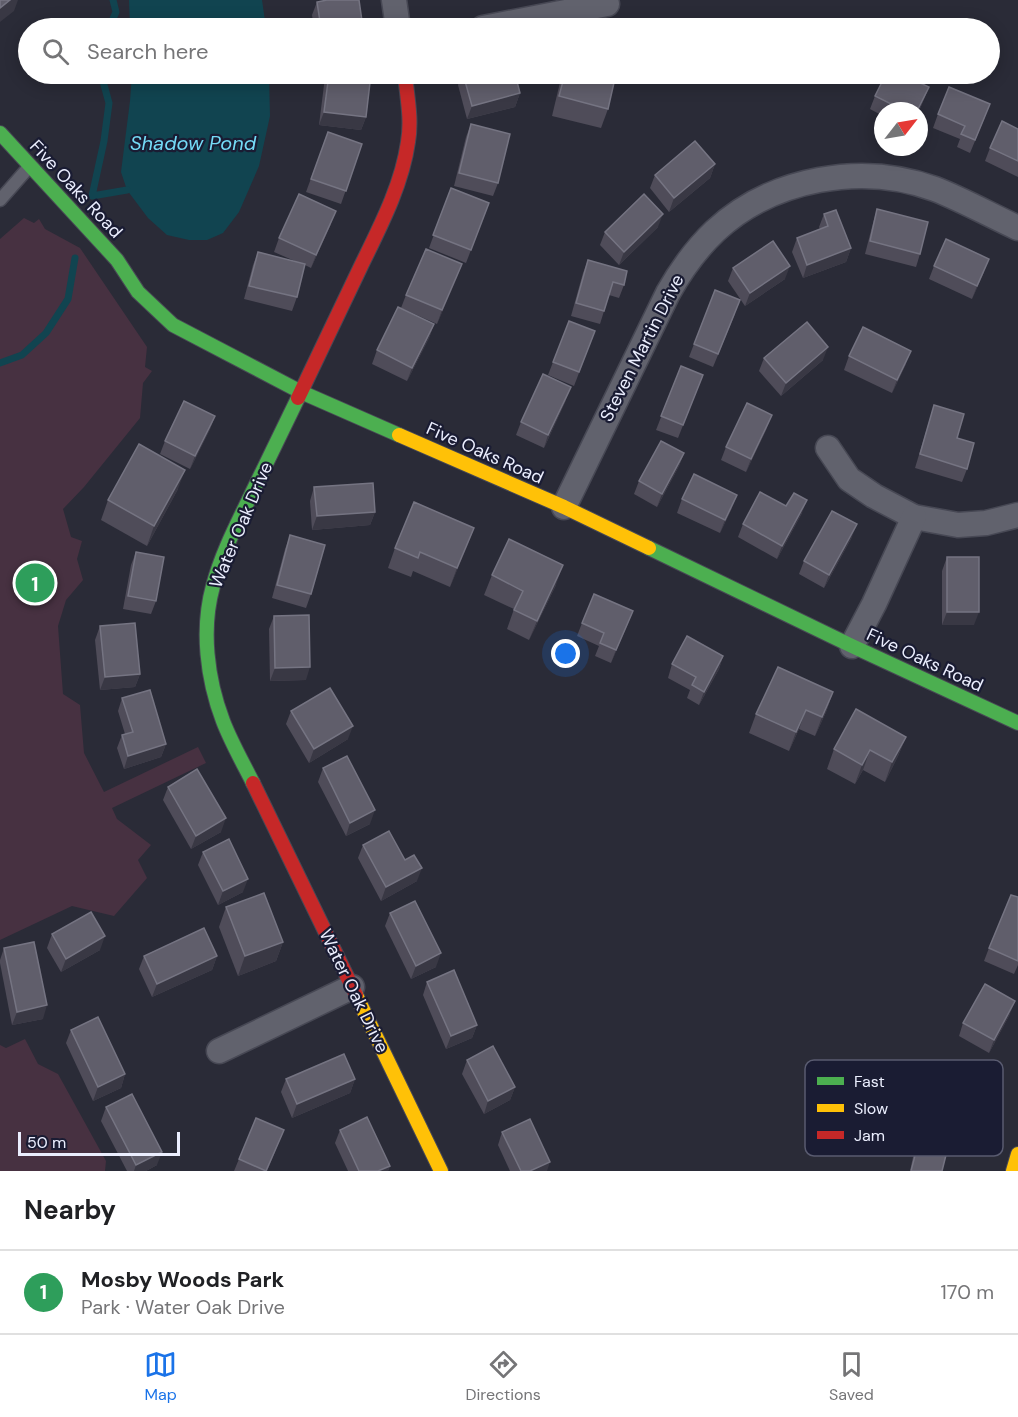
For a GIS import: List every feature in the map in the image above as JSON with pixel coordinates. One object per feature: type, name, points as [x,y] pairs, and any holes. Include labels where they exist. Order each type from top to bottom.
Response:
[{"type":"street","points":[[394,0],[397,18]]},
{"type":"street","points":[[535,18],[607,4]]},
{"type":"street","name":"Water Oak Drive","points":[[406,84],[410,111],[408,141],[402,171],[374,239],[219,565],[211,592],[207,632],[209,668],[224,722],[441,1171]]},
{"type":"street","name":"Five Oaks Road","points":[[0,133],[117,260],[138,292],[173,325],[301,392],[564,507],[1018,723]]},
{"type":"street","name":"Steven Martin Drive","points":[[564,507],[668,293],[682,269],[700,245],[717,229],[754,203],[796,185],[819,180],[841,177],[877,177],[900,180],[934,189],[1018,228]]},
{"type":"street","points":[[828,448],[849,479],[874,496],[914,517],[958,525],[986,524],[1018,515]]},
{"type":"street","points":[[852,646],[914,517]]},
{"type":"street","points":[[219,1051],[352,987]]},
{"type":"street","points":[[1013,1171],[1018,1154]]},
{"type":"lane","points":[[0,200],[30,165]]},
{"type":"shaded area","points":[[24,218],[34,223],[39,219],[45,229],[80,248],[147,347],[145,367],[152,371],[143,383],[140,418],[84,487],[63,509],[71,537],[82,541],[77,559],[83,580],[66,600],[58,626],[63,694],[80,705],[84,753],[104,792],[198,747],[206,763],[112,808],[117,819],[151,845],[138,860],[147,878],[114,916],[72,906],[0,940],[0,239]]},
{"type":"shaded area","points":[[25,1039],[38,1064],[58,1074],[106,1161],[105,1171],[0,1171],[0,1045],[6,1048]]},
{"type":"water","points":[[129,0],[262,0],[265,18],[130,18]]},
{"type":"water","name":"Shadow Pond","points":[[131,84],[269,84],[270,116],[259,166],[239,212],[223,233],[207,240],[189,240],[167,235],[148,218],[127,190],[121,172]]},
{"type":"building","points":[[0,0],[10,0],[0,8]]},
{"type":"building","points":[[359,0],[362,18],[319,18],[317,2]]},
{"type":"building","points":[[328,84],[370,84],[366,117],[324,112]]},
{"type":"building","points":[[466,84],[518,84],[520,93],[472,106]]},
{"type":"building","points":[[562,84],[614,84],[608,109],[559,96]]},
{"type":"building","points":[[881,84],[923,84],[929,87],[922,102],[887,102],[875,96]]},
{"type":"building","points":[[949,87],[990,104],[975,140],[961,134],[965,126],[938,114]]},
{"type":"building","points":[[1002,121],[1018,129],[1018,161],[990,148]]},
{"type":"building","points":[[471,124],[510,134],[498,183],[459,173]]},
{"type":"building","points":[[328,132],[362,144],[346,191],[311,179]]},
{"type":"building","points":[[695,141],[715,164],[674,198],[655,175]]},
{"type":"building","points":[[451,188],[489,203],[471,250],[433,235]]},
{"type":"building","points":[[299,194],[336,211],[316,255],[279,238]]},
{"type":"building","points":[[644,194],[663,214],[624,252],[605,232]]},
{"type":"building","points":[[877,209],[928,222],[920,254],[870,241]]},
{"type":"building","points":[[836,210],[851,248],[807,265],[797,238],[828,226],[824,214]]},
{"type":"building","points":[[946,239],[989,259],[977,286],[934,266]]},
{"type":"building","points":[[773,241],[790,266],[750,293],[733,268]]},
{"type":"building","points":[[426,249],[462,264],[442,310],[406,295]]},
{"type":"building","points":[[258,252],[305,264],[297,297],[249,286]]},
{"type":"building","points":[[588,260],[627,271],[624,285],[613,282],[604,311],[576,303]]},
{"type":"building","points":[[715,290],[740,300],[718,354],[694,344]]},
{"type":"building","points":[[398,307],[434,324],[412,368],[377,350]]},
{"type":"building","points":[[569,321],[595,331],[579,372],[553,362]]},
{"type":"building","points":[[807,322],[828,347],[786,383],[764,358]]},
{"type":"building","points":[[863,327],[911,351],[897,380],[849,356]]},
{"type":"building","points":[[681,366],[703,375],[683,425],[661,416]]},
{"type":"building","points":[[543,374],[571,387],[548,435],[521,422]]},
{"type":"building","points":[[184,401],[215,416],[195,456],[165,441]]},
{"type":"building","points":[[747,403],[772,415],[751,459],[726,447]]},
{"type":"building","points":[[934,405],[964,414],[957,438],[974,443],[967,469],[920,454]]},
{"type":"building","points":[[661,441],[684,453],[662,494],[639,481]]},
{"type":"building","points":[[139,444],[185,470],[154,526],[108,500]]},
{"type":"building","points":[[694,474],[737,495],[725,520],[682,499]]},
{"type":"building","points":[[373,483],[375,512],[317,516],[314,487]]},
{"type":"building","points":[[760,492],[786,506],[794,493],[807,500],[782,546],[743,524]]},
{"type":"building","points":[[414,502],[474,528],[457,568],[420,552],[418,558],[395,548]]},
{"type":"building","points":[[832,511],[857,524],[829,575],[804,561]]},
{"type":"building","points":[[290,535],[325,545],[311,594],[277,585]]},
{"type":"building","points":[[509,539],[563,565],[537,621],[514,610],[523,591],[492,575]]},
{"type":"building","points":[[136,552],[164,557],[156,601],[128,596]]},
{"type":"building","points":[[947,557],[979,557],[979,612],[947,612]]},
{"type":"building","points":[[594,594],[633,611],[616,650],[600,643],[604,633],[582,623]]},
{"type":"building","points":[[309,615],[310,667],[275,668],[274,616]]},
{"type":"building","points":[[135,623],[140,674],[105,677],[100,626]]},
{"type":"building","points":[[687,636],[723,656],[704,692],[692,685],[696,677],[672,664]]},
{"type":"building","points":[[778,667],[833,692],[822,717],[806,710],[796,732],[756,714]]},
{"type":"building","points":[[330,688],[353,726],[314,749],[291,711]]},
{"type":"building","points":[[150,690],[166,744],[128,756],[122,735],[133,732],[122,698]]},
{"type":"building","points":[[856,709],[906,737],[892,762],[870,750],[862,765],[834,749]]},
{"type":"building","points":[[347,756],[375,810],[350,823],[323,768]]},
{"type":"building","points":[[197,769],[226,818],[196,836],[168,787]]},
{"type":"building","points":[[389,831],[405,860],[414,855],[422,868],[386,887],[363,845]]},
{"type":"building","points":[[229,839],[248,879],[223,891],[203,852]]},
{"type":"building","points":[[264,893],[283,942],[245,956],[226,907]]},
{"type":"building","points":[[1011,895],[1018,897],[1018,961],[989,948]]},
{"type":"building","points":[[415,901],[441,953],[416,966],[390,913]]},
{"type":"building","points":[[91,912],[105,936],[66,959],[52,934]]},
{"type":"building","points":[[204,928],[217,956],[157,984],[144,956]]},
{"type":"building","points":[[34,942],[47,1005],[17,1012],[4,948]]},
{"type":"building","points":[[454,970],[477,1025],[451,1036],[427,982]]},
{"type":"building","points":[[985,984],[1015,1001],[994,1040],[963,1023]]},
{"type":"building","points":[[98,1017],[125,1074],[98,1087],[71,1030]]},
{"type":"building","points":[[493,1046],[515,1087],[488,1101],[467,1060]]},
{"type":"building","points":[[344,1054],[355,1079],[297,1104],[286,1079]]},
{"type":"building","points":[[132,1094],[162,1152],[136,1165],[106,1107]]},
{"type":"building","points":[[367,1117],[390,1166],[378,1171],[359,1171],[340,1130]]},
{"type":"building","points":[[256,1118],[284,1130],[266,1171],[239,1159]]},
{"type":"building","points":[[530,1119],[550,1162],[530,1171],[521,1171],[502,1132]]},
{"type":"building","points":[[915,1156],[946,1156],[942,1171],[911,1171]]},
{"type":"waterway","points":[[113,0],[116,12],[113,18]]},
{"type":"waterway","points":[[104,84],[109,103],[104,141],[92,196],[127,190]]},
{"type":"waterway","points":[[0,363],[22,355],[46,333],[68,299],[75,258]]},
{"type":"traffic: fast","points":[[0,133],[117,260],[138,292],[173,325],[301,392],[399,435]]},
{"type":"traffic: fast","points":[[253,783],[217,705],[207,654],[207,619],[216,574],[225,552],[298,398]]},
{"type":"traffic: fast","points":[[649,548],[1018,723]]},
{"type":"traffic: slow","points":[[399,435],[564,507],[649,548]]},
{"type":"traffic: slow","points":[[356,995],[441,1171]]},
{"type":"traffic: slow","points":[[1013,1171],[1018,1154]]},
{"type":"traffic: jam","points":[[298,398],[396,190],[405,158],[410,125],[406,84]]},
{"type":"traffic: jam","points":[[253,783],[356,995]]},
{"type":"place","name":"Mosby Woods Park","points":[[35,583]]}]
